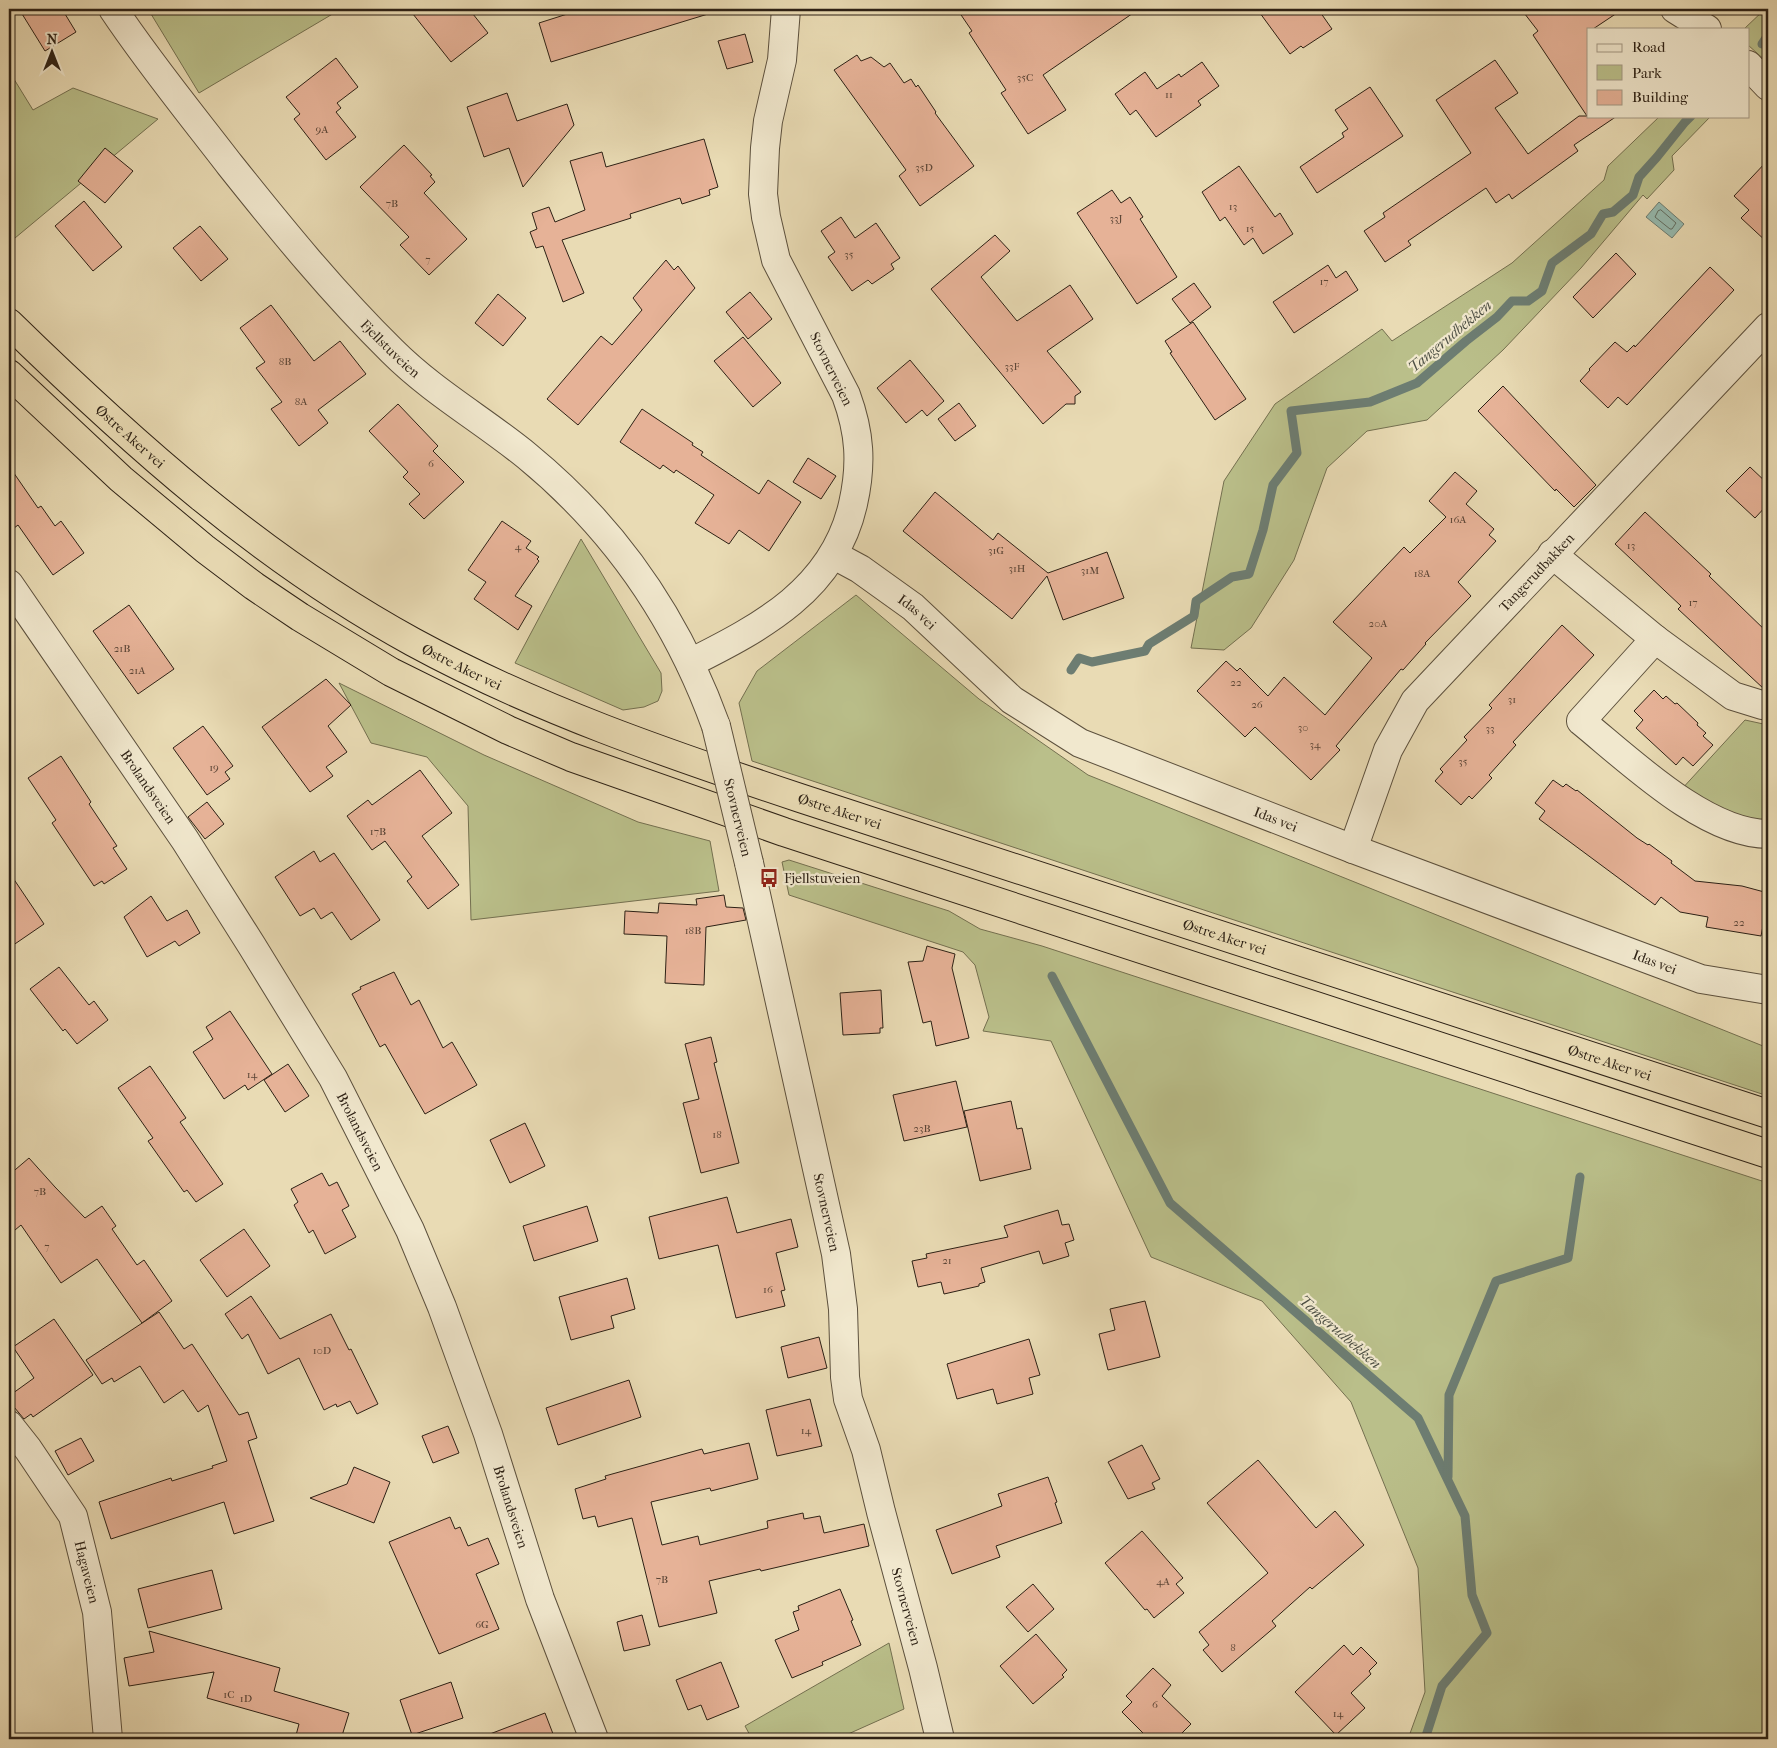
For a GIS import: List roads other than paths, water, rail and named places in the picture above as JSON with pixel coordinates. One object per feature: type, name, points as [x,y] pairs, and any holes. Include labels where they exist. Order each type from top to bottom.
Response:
[{"type":"highway","name":"Østre Aker vei","points":[[9,323],[152,457],[273,553],[359,610],[412,641],[464,669],[521,695],[654,749],[764,786],[1768,1114]]},
{"type":"highway","points":[[9,374],[121,479],[205,549],[254,586],[338,641],[391,672],[508,730],[571,757],[784,832],[1768,1154]]},
{"type":"street","name":"Fjellstuveien","points":[[113,9],[163,80],[293,244],[338,295],[417,374],[526,456],[563,488],[597,523],[632,565],[660,607],[690,663]]},
{"type":"street","name":"Stovnerveien","points":[[786,9],[782,60],[768,121],[765,148],[763,194],[766,217],[776,260],[846,395],[856,426],[859,444],[858,485],[844,533],[834,555],[819,575],[789,604],[736,640],[690,663],[705,695],[716,726],[749,863],[836,1254],[848,1399],[866,1450],[940,1739]]},
{"type":"street","points":[[1675,9],[1705,28]]},
{"type":"street","points":[[1750,67],[1768,86]]},
{"type":"street","name":"Tangerudbakken","points":[[1353,849],[1388,750],[1415,701],[1768,327]]},
{"type":"street","points":[[1552,554],[1655,639],[1733,696],[1768,706]]},
{"type":"street","name":"Idas vei","points":[[834,555],[860,569],[914,607],[1012,700],[1080,743],[1353,849],[1701,979],[1768,990]]},
{"type":"street","name":"Brolandsveien","points":[[9,584],[185,840],[252,946],[333,1078],[406,1222],[442,1307],[488,1434],[540,1599],[594,1739]]},
{"type":"street","points":[[1655,639],[1581,721],[1660,786],[1716,822],[1758,834],[1768,834]]},
{"type":"street","name":"Hagaveien","points":[[9,1424],[73,1516],[97,1612],[108,1739]]},
{"type":"water","points":[[1659,202],[1684,224],[1672,238],[1646,217]]},
{"type":"waterway","name":"Tangerudbekken","points":[[1762,44],[1768,35]]},
{"type":"waterway","name":"Tangerudbekken","points":[[1071,670],[1079,658],[1092,662],[1145,651],[1149,644],[1194,616],[1196,601],[1232,577],[1249,574],[1263,530],[1273,485],[1297,453],[1291,411],[1370,402],[1417,383],[1497,317],[1512,301],[1528,301],[1542,291],[1552,263],[1591,234],[1603,214],[1613,212],[1633,195],[1639,177],[1689,118]]},
{"type":"waterway","name":"Tangerudbekken","points":[[1052,976],[1170,1203],[1418,1418],[1465,1516],[1472,1595],[1487,1633],[1442,1686],[1425,1739]]},
{"type":"waterway","points":[[1448,1477],[1449,1395],[1496,1281],[1568,1258],[1580,1177]]},
{"type":"place","name":"Fjellstuveien","points":[[769,878]]}]
